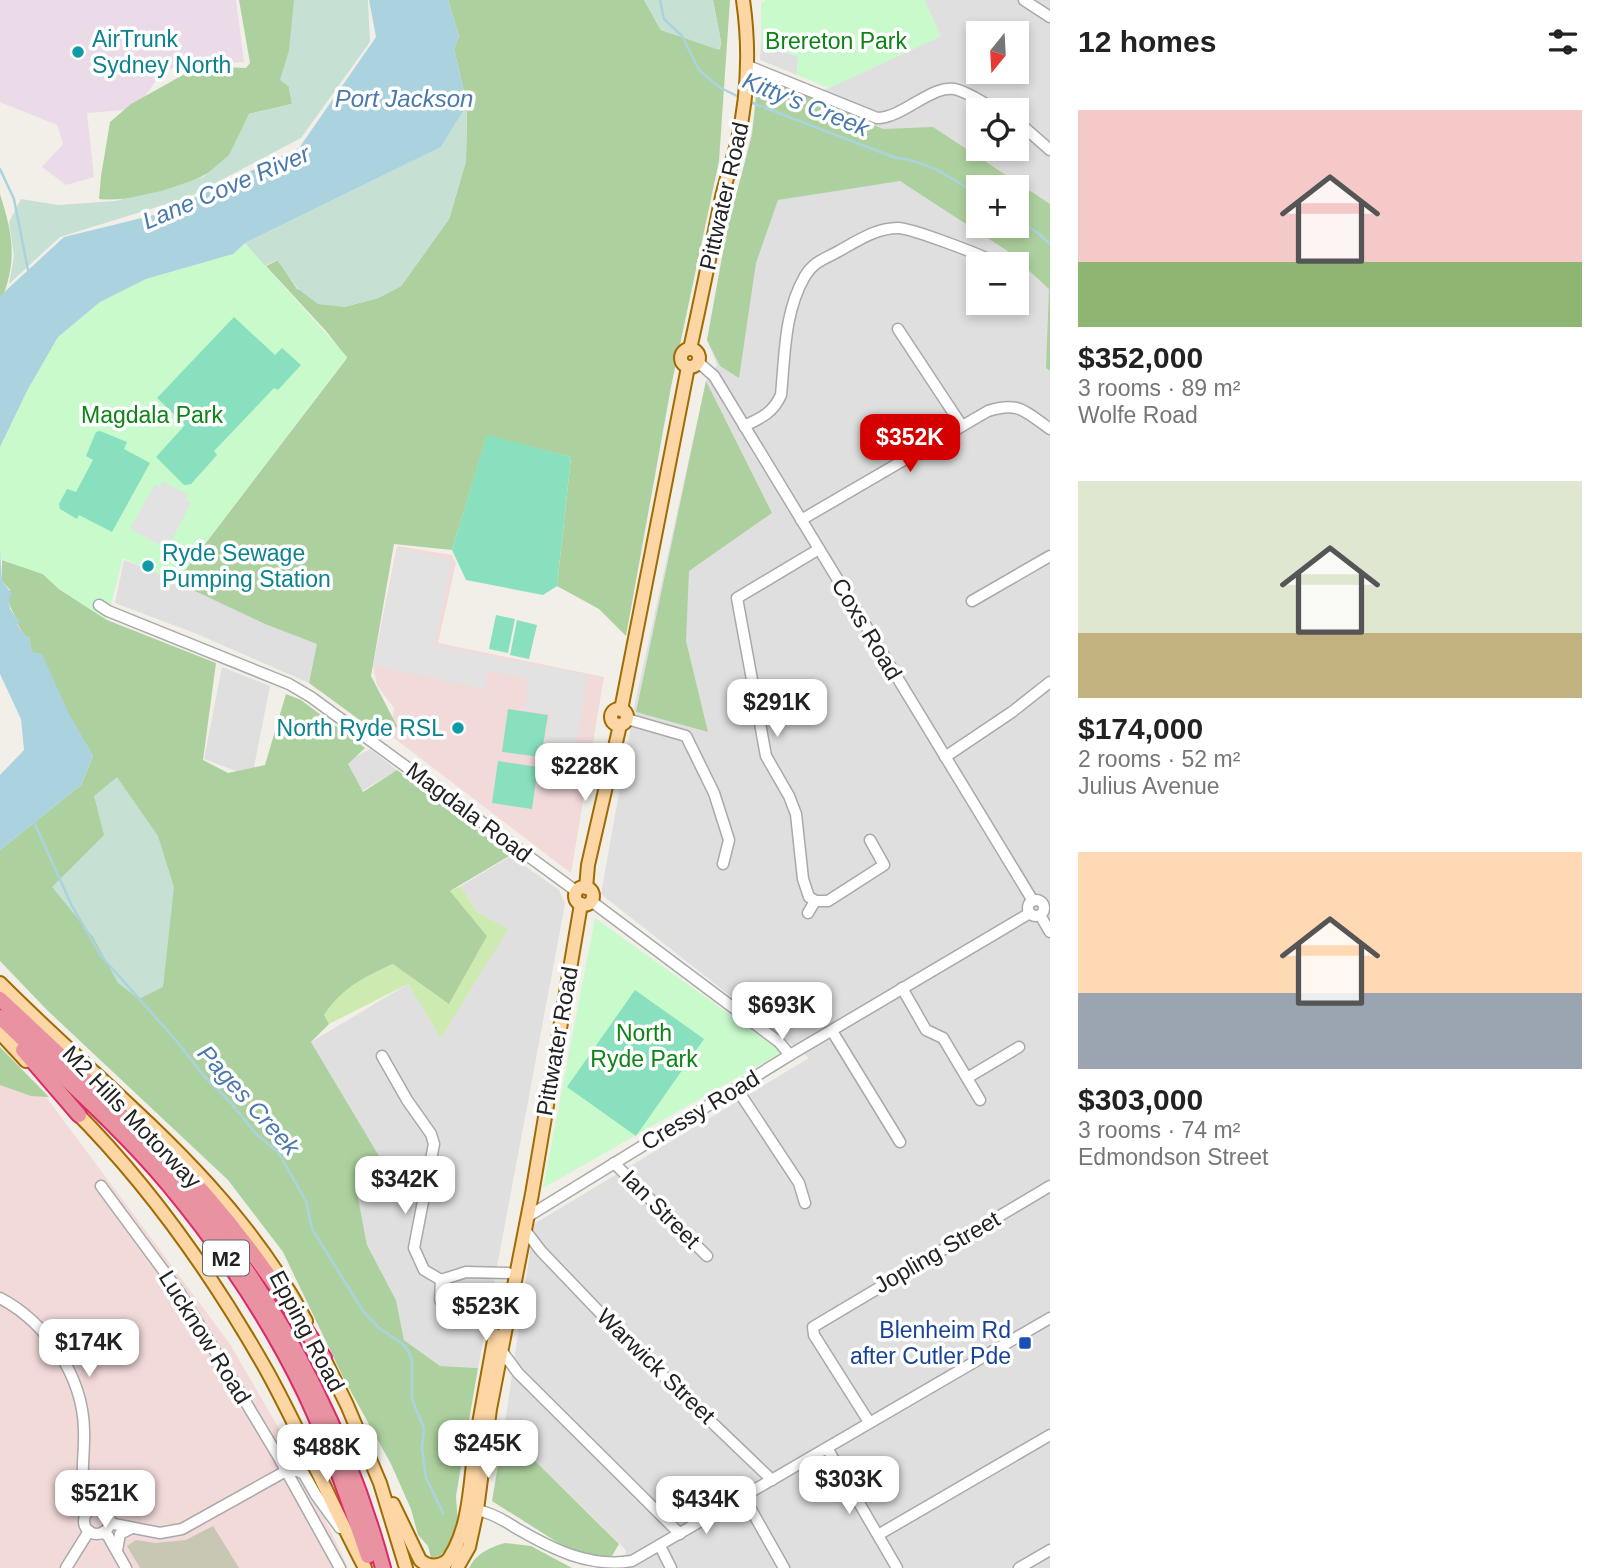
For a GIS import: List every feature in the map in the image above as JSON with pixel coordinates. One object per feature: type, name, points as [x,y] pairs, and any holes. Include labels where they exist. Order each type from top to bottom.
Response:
[{"type":"highway","name":"M2","points":[[0,999],[167,1153],[217,1206],[263,1266],[324,1358]]},
{"type":"highway","name":"M2 Hills Motorway","points":[[0,1017],[124,1135],[168,1184],[228,1262],[260,1310],[305,1393],[346,1493],[367,1562]]},
{"type":"highway","points":[[0,1024],[79,1115]]},
{"type":"highway","name":"M2 Hills Motorway","points":[[107,1100],[212,1222],[277,1318],[332,1426],[364,1508],[383,1568]]},
{"type":"main road","name":"Pittwater Road","points":[[693,364],[683,364],[681,357],[684,351],[690,349],[744,103],[748,66],[743,0]]},
{"type":"main road","points":[[586,903],[592,893],[581,889],[623,718],[693,364]]},
{"type":"main road","name":"Pittwater Road","points":[[449,1565],[466,1554],[471,1538],[480,1416],[508,1273],[533,1178],[586,903]]},
{"type":"main road","name":"Epping Road","points":[[0,983],[207,1181],[273,1266],[299,1307],[347,1405],[380,1483],[406,1568]]},
{"type":"main road","points":[[0,1033],[119,1157],[206,1271],[268,1375],[350,1539],[367,1562]]},
{"type":"main road","name":"Pittwater Road","points":[[449,1565],[472,1510],[533,1178]]},
{"type":"main road","points":[[380,1483],[420,1560],[435,1566],[449,1565]]},
{"type":"main road","points":[[466,1568],[472,1549],[471,1538]]},
{"type":"street","points":[[1024,0],[1050,17]]},
{"type":"street","points":[[748,66],[877,118],[892,116],[940,90],[956,89],[974,98]]},
{"type":"street","points":[[1029,132],[1050,150]]},
{"type":"street","points":[[744,426],[776,408],[781,396],[790,312],[805,276],[817,260],[834,254],[869,234],[899,228],[968,252]]},
{"type":"street","points":[[898,329],[962,426]]},
{"type":"street","name":"Coxs Road","points":[[693,364],[714,376],[945,757],[1042,901]]},
{"type":"street","points":[[801,520],[988,411],[1007,405],[1027,412],[1050,429]]},
{"type":"street","points":[[819,549],[737,598],[766,756],[796,814],[803,879],[808,897],[816,901],[828,901],[884,865],[870,840]]},
{"type":"street","points":[[972,601],[994,591],[1050,556]]},
{"type":"street","name":"Magdala Road","points":[[99,604],[108,611],[289,684],[311,697],[581,889]]},
{"type":"street","points":[[945,757],[1012,712],[1050,682]]},
{"type":"street","points":[[623,718],[686,736],[713,793],[729,840],[723,864]]},
{"type":"street","points":[[808,914],[816,901]]},
{"type":"street","points":[[1042,901],[1028,906],[1050,932]]},
{"type":"street","points":[[586,903],[779,1042],[790,1055]]},
{"type":"street","name":"Cressy Road","points":[[526,1224],[551,1200],[902,988],[1035,914]]},
{"type":"street","points":[[902,988],[926,1030],[943,1038],[980,1100]]},
{"type":"street","points":[[832,1031],[900,1142]]},
{"type":"street","points":[[967,1078],[1019,1047]]},
{"type":"street","points":[[382,1056],[407,1100],[431,1134],[434,1144],[414,1248],[424,1270],[441,1280],[466,1272],[508,1273]]},
{"type":"street","points":[[737,1089],[799,1183],[805,1203]]},
{"type":"street","name":"Ian Street","points":[[614,1163],[708,1255]]},
{"type":"street","name":"Lucknow Road","points":[[101,1186],[180,1293],[286,1471],[340,1568]]},
{"type":"street","name":"Jopling Street","points":[[869,1422],[814,1335],[813,1327],[1050,1186]]},
{"type":"street","points":[[532,1194],[541,1203],[551,1200]]},
{"type":"street","name":"Warwick Street","points":[[526,1224],[541,1251],[629,1343],[772,1480]]},
{"type":"street","points":[[511,1296],[508,1273],[526,1251],[541,1251]]},
{"type":"street","points":[[440,1300],[441,1280]]},
{"type":"street","points":[[0,1298],[16,1306],[48,1336],[76,1388],[84,1425],[81,1474],[89,1510],[84,1520],[89,1531],[95,1534],[106,1528],[132,1528],[160,1533],[182,1529],[286,1471],[298,1459],[304,1445]]},
{"type":"street","points":[[472,1510],[496,1516],[575,1560],[593,1567],[628,1563],[1050,1318]]},
{"type":"street","points":[[501,1350],[518,1373],[680,1534]]},
{"type":"street","points":[[497,1376],[518,1373]]},
{"type":"street","points":[[878,1535],[1050,1435]]},
{"type":"street","points":[[827,1448],[897,1568]]},
{"type":"street","points":[[286,1471],[303,1473],[316,1495],[350,1539]]},
{"type":"street","points":[[744,1497],[784,1568]]},
{"type":"street","points":[[89,1510],[102,1509],[108,1516],[106,1528],[126,1568]]},
{"type":"street","points":[[117,1552],[120,1534],[132,1528]]},
{"type":"street","points":[[66,1568],[89,1531]]},
{"type":"street","points":[[660,1546],[671,1568]]},
{"type":"street","points":[[1019,1568],[1050,1550]]},
{"type":"shaded area","points":[[0,0],[236,0],[244,62],[164,69],[136,109],[87,113],[94,177],[66,185],[42,167],[63,144],[57,125],[0,102]]},
{"type":"shaded area","points":[[294,0],[368,0],[370,42],[301,138],[189,197],[60,237],[9,284],[14,256],[9,222],[21,199],[58,205],[115,201],[161,191],[203,177],[229,155],[249,114],[292,104],[289,87],[280,80],[289,50]]},
{"type":"shaded area","points":[[644,0],[713,0],[721,42],[719,50],[661,30]]},
{"type":"shaded area","points":[[924,0],[1050,0],[1050,1568],[623,1568],[626,1550],[504,1430],[534,1224],[809,1058],[601,894],[635,703],[706,381],[717,365],[707,340],[756,111],[829,88],[941,36]]},
{"type":"shaded area","points":[[761,42],[798,57],[797,75],[760,60]]},
{"type":"shaded area","points":[[467,105],[466,161],[449,219],[401,286],[378,298],[344,307],[318,304],[298,289],[277,260],[218,287],[2,560],[0,447],[245,243],[441,147]]},
{"type":"shaded area","points":[[163,481],[188,495],[186,500],[191,503],[167,549],[130,529],[155,484],[160,487]]},
{"type":"shaded area","points":[[397,546],[452,555],[456,563],[438,643],[604,677],[571,873],[390,735],[394,708],[377,685],[373,666]]},
{"type":"shaded area","points":[[398,548],[452,560],[434,645],[588,675],[574,757],[544,751],[551,714],[524,709],[529,679],[488,671],[484,689],[373,666]]},
{"type":"shaded area","points":[[124,560],[322,634],[309,683],[197,634],[115,603]]},
{"type":"shaded area","points":[[222,667],[270,686],[252,777],[204,759]]},
{"type":"shaded area","points":[[370,749],[397,770],[362,791],[346,762]]},
{"type":"shaded area","points":[[117,777],[158,836],[174,887],[163,987],[139,999],[118,983],[93,937],[52,887],[104,835],[94,796]]},
{"type":"shaded area","points":[[511,856],[559,890],[565,904],[478,1368],[440,1366],[404,1340],[396,1300],[367,1245],[356,1187],[385,1166],[311,1042],[408,984],[441,1037],[507,929],[477,912],[461,886]]},
{"type":"shaded area","points":[[0,1076],[35,1082],[230,1344],[299,1463],[348,1568],[0,1568]]},
{"type":"shaded area","points":[[213,1526],[239,1568],[140,1568],[127,1546],[136,1540],[155,1543],[186,1540]]},
{"type":"green space","points":[[239,0],[295,0],[289,87],[292,104],[249,114],[230,154],[206,174],[150,194],[131,198],[99,199],[110,122],[131,104],[199,66],[246,68],[250,63]]},
{"type":"green space","points":[[448,0],[644,0],[661,30],[720,49],[713,0],[730,0],[719,161],[671,387],[626,636],[599,609],[557,586],[571,457],[487,436],[452,550],[394,544],[371,676],[397,726],[383,737],[309,683],[317,644],[265,624],[176,582],[347,358],[266,266],[278,260],[297,289],[344,307],[378,298],[401,286],[449,219],[466,161],[467,105],[454,49],[459,36]]},
{"type":"green space","name":"Brereton Park","points":[[766,0],[924,0],[941,36],[829,88],[797,75],[798,57],[761,42],[761,3]]},
{"type":"green space","points":[[771,79],[883,129],[933,127],[966,149],[966,161],[985,161],[1006,175],[966,175],[966,224],[900,181],[778,200],[756,263],[739,378],[720,366],[707,340],[727,229],[752,135],[757,85],[762,80]]},
{"type":"green space","points":[[1029,190],[1050,204],[1050,371],[1046,368],[1049,289],[1029,270],[1029,252],[1009,252],[988,238],[1029,238]]},
{"type":"green space","points":[[0,194],[12,248],[6,288],[0,303]]},
{"type":"green space","name":"Magdala Park","points":[[245,243],[347,357],[176,582],[123,558],[107,620],[59,589],[43,574],[2,560],[0,447],[28,389],[58,337],[100,302],[146,279],[233,254]]},
{"type":"green space","points":[[234,317],[275,355],[282,348],[301,365],[278,390],[274,388],[214,451],[217,455],[191,484],[184,485],[156,457],[185,425],[157,398]]},
{"type":"green space","points":[[706,381],[772,513],[689,571],[686,641],[708,732],[636,712]]},
{"type":"green space","points":[[100,431],[127,442],[124,449],[150,463],[112,532],[79,515],[77,519],[60,509],[59,504],[67,489],[76,492],[93,460],[86,456],[96,432]]},
{"type":"green space","points":[[487,435],[571,457],[557,586],[543,595],[466,580],[452,550]]},
{"type":"green space","points":[[2,560],[43,574],[59,589],[107,620],[216,663],[203,760],[228,773],[265,765],[286,694],[301,700],[365,748],[348,764],[363,792],[397,770],[511,855],[450,891],[487,936],[449,1004],[393,964],[363,979],[339,997],[324,1015],[329,1024],[311,1042],[385,1166],[356,1187],[367,1245],[396,1300],[404,1340],[440,1366],[478,1368],[456,1496],[458,1525],[448,1547],[440,1556],[431,1558],[428,1546],[418,1535],[411,1509],[391,1464],[344,1379],[283,1252],[228,1180],[47,1010],[0,961],[0,850],[81,785],[93,756],[32,653],[29,637],[25,636],[17,623],[19,622],[9,603],[10,590],[2,581]]},
{"type":"green space","points":[[496,615],[515,619],[508,653],[489,649]]},
{"type":"green space","points":[[517,620],[537,625],[529,659],[510,655]]},
{"type":"green space","points":[[508,709],[548,715],[541,757],[502,752]]},
{"type":"green space","points":[[498,761],[538,767],[532,809],[492,803]]},
{"type":"green space","points":[[461,886],[477,912],[508,929],[441,1038],[408,984],[329,1024],[324,1015],[339,997],[364,979],[394,964],[449,1003],[487,936],[450,891]]},
{"type":"green space","name":"North Ryde Park","points":[[595,918],[782,1052],[543,1188]]},
{"type":"green space","points":[[635,990],[704,1039],[636,1136],[567,1087]]},
{"type":"green space","points":[[0,1047],[49,1097],[31,1096],[0,1085]]},
{"type":"green space","points":[[504,1430],[619,1544],[612,1556],[579,1556],[492,1501]]},
{"type":"green space","points":[[505,1543],[531,1546],[572,1568],[469,1568],[480,1555]]},
{"type":"water","name":"Port Jackson","points":[[369,0],[448,0],[459,36],[454,49],[467,105],[441,147],[245,243],[233,254],[146,279],[100,302],[58,337],[28,389],[0,447],[0,296],[64,237],[162,213],[299,148],[376,37]]},
{"type":"water","points":[[0,550],[2,581],[12,594],[9,597],[10,609],[25,636],[29,637],[32,652],[42,654],[68,712],[93,756],[81,785],[0,850],[0,775],[24,750],[21,719],[0,674]]},
{"type":"waterway","name":"Kitty's Creek","points":[[660,0],[664,19],[682,36],[699,70],[719,87],[741,98]]},
{"type":"waterway","name":"Kitty's Creek","points":[[750,102],[896,158],[919,163],[966,188]]},
{"type":"waterway","points":[[0,169],[14,199],[28,270],[31,272]]},
{"type":"waterway","name":"Kitty's Creek","points":[[1029,227],[1050,244]]},
{"type":"waterway","name":"Pages Creek","points":[[33,820],[72,906],[101,956],[257,1135],[278,1152],[306,1201],[312,1229],[363,1311],[409,1352],[412,1361],[412,1399],[424,1429],[422,1448],[426,1478],[443,1513]]},
{"type":"place","name":"AirTrunk Sydney North","points":[[78,52]]},
{"type":"place","name":"Ryde Sewage Pumping Station","points":[[148,566]]},
{"type":"place","name":"North Ryde RSL","points":[[458,728]]},
{"type":"place","name":"Blenheim Rd after Cutler Pde","points":[[1025,1343]]},
{"type":"water label","name":"Lane Cove River","points":[[226,187]]}]
